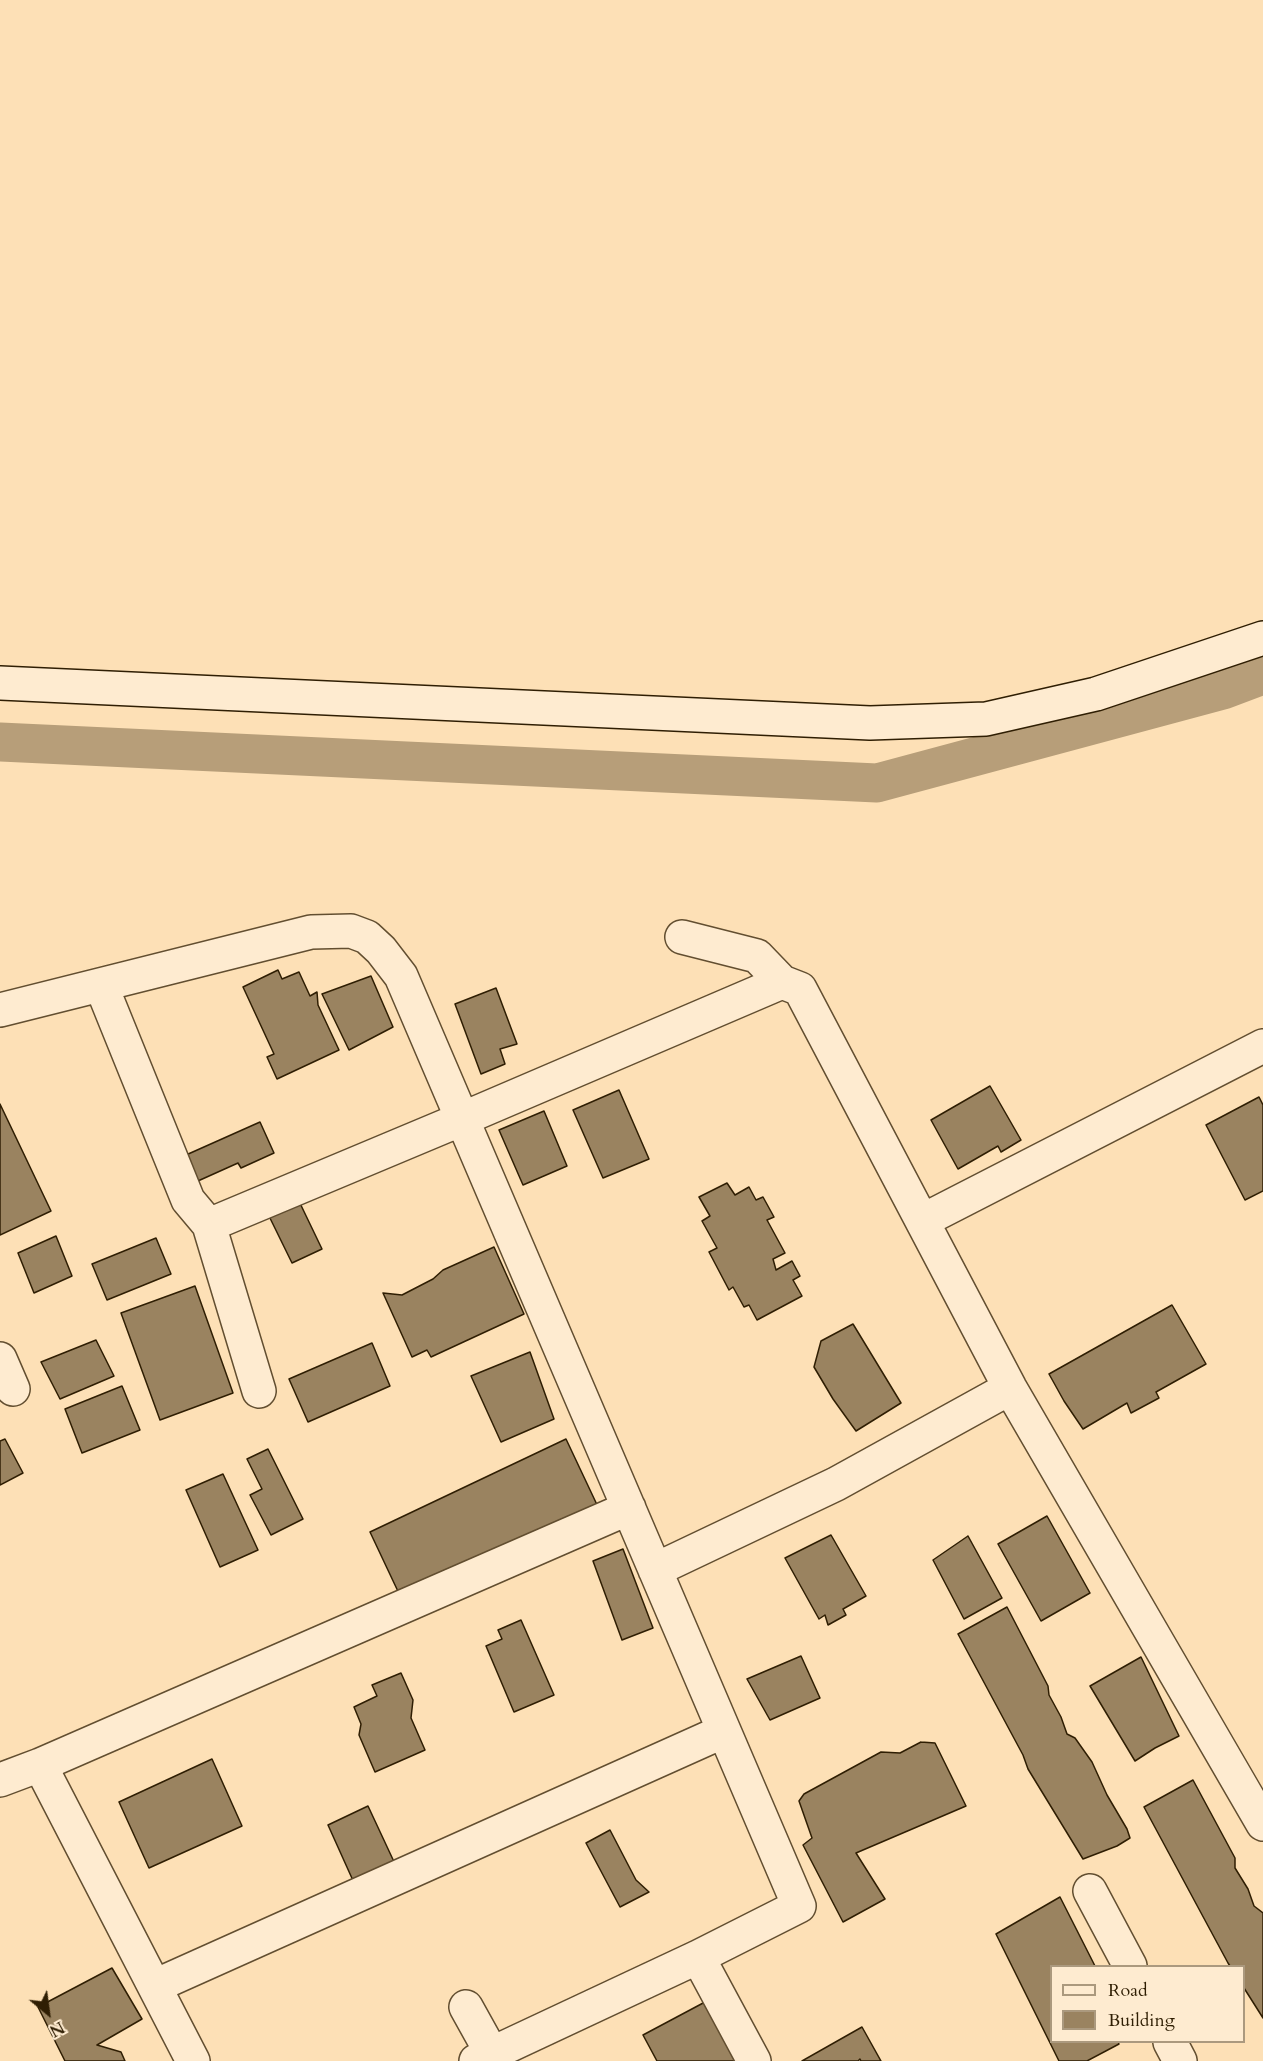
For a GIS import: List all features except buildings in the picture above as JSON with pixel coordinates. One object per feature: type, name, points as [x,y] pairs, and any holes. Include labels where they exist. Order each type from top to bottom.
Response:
[{"type":"street","points":[[0,683],[870,723],[986,719],[1096,694],[1263,638]]},
{"type":"street","points":[[0,1010],[311,932],[351,931],[367,937],[381,950],[401,976],[799,1906],[488,2059],[466,2007]]},
{"type":"street","points":[[682,937],[757,956],[782,981],[800,989],[1010,1388],[1263,1824]]},
{"type":"street","points":[[209,1225],[782,981]]},
{"type":"street","points":[[101,984],[188,1200],[209,1225],[259,1391]]},
{"type":"street","points":[[922,1221],[1263,1046]]},
{"type":"street","points":[[0,1359],[13,1389]]},
{"type":"street","points":[[656,1570],[836,1484],[1010,1388]]},
{"type":"street","points":[[0,1780],[40,1765],[629,1508]]},
{"type":"street","points":[[154,1986],[724,1731]]},
{"type":"street","points":[[40,1765],[193,2061]]},
{"type":"street","points":[[1090,1891],[1129,1965]]},
{"type":"street","points":[[698,1957],[754,2061]]},
{"type":"street","points":[[1171,2043],[1180,2061]]},
{"type":"waterway","points":[[0,742],[877,783],[1223,690],[1263,675]]}]
